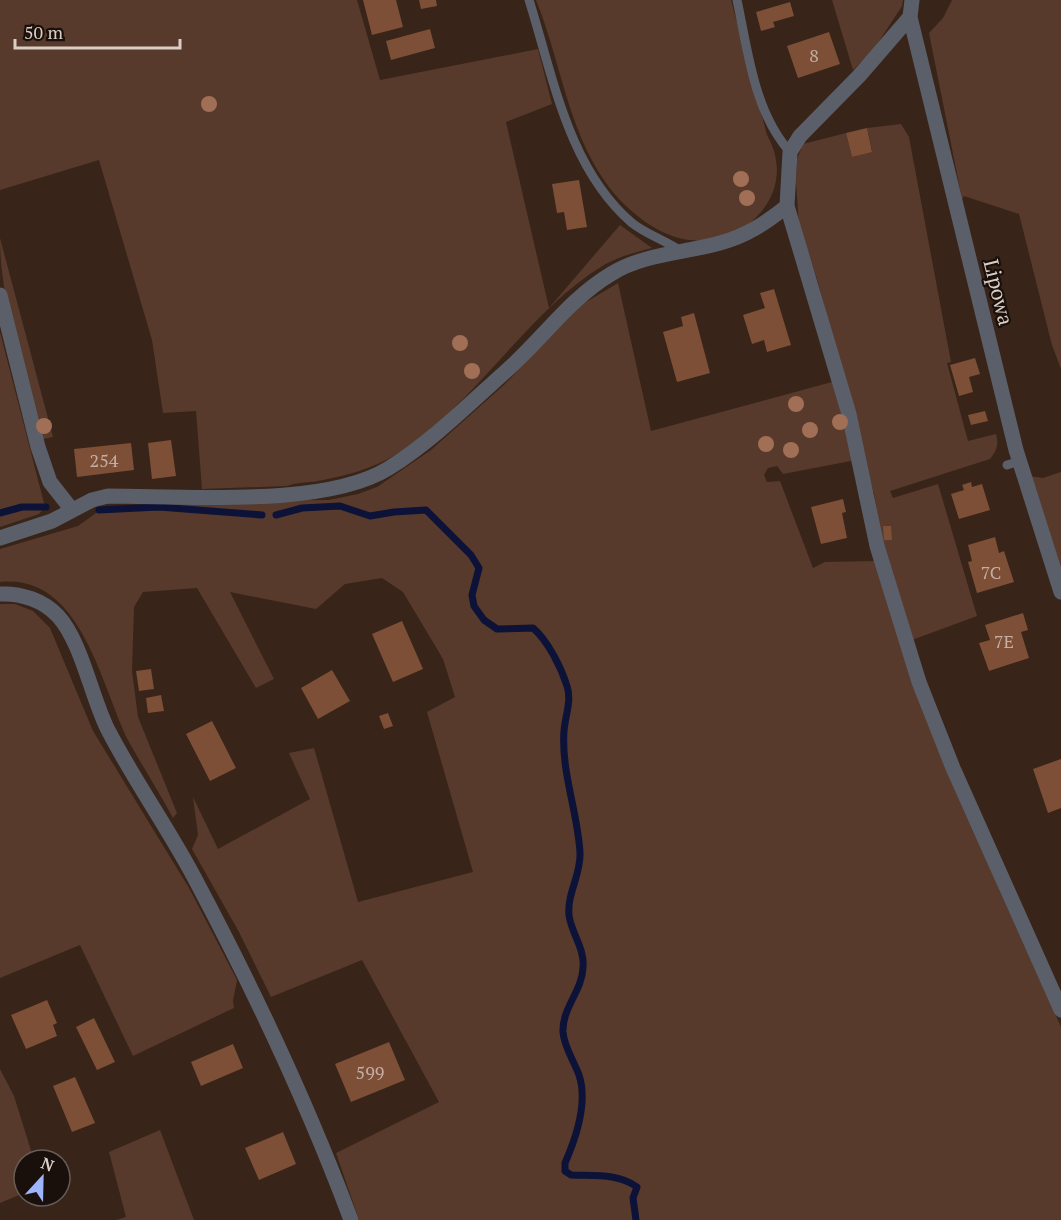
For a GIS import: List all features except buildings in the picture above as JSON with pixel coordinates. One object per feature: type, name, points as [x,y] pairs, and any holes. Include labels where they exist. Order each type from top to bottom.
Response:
[{"type":"street","name":"Lipowa","points":[[912,0],[910,17],[1013,463],[1061,592]]},
{"type":"street","points":[[910,17],[859,76],[800,136],[790,152],[787,206],[849,414],[877,546],[919,682],[953,768],[1061,1010]]},
{"type":"street","points":[[0,538],[38,526],[92,500],[108,496],[286,495],[344,486],[364,480],[389,468],[428,440],[508,369],[544,330],[598,283],[628,266],[680,250],[720,243],[747,234],[787,206]]},
{"type":"street","points":[[0,295],[38,447],[50,482],[72,510]]},
{"type":"street","points":[[0,594],[33,599],[47,607],[61,621],[74,641],[108,728],[179,849],[252,989],[284,1057],[351,1220]]},
{"type":"lane","points":[[529,0],[578,153],[618,210],[634,224],[680,250]]},
{"type":"lane","points":[[736,0],[760,95],[769,121],[779,140],[790,152]]},
{"type":"shaded area","points":[[0,0],[357,0],[380,80],[538,49],[552,104],[506,122],[549,308],[620,225],[652,248],[609,262],[576,285],[550,307],[451,411],[424,434],[386,460],[348,474],[287,486],[202,489],[196,411],[163,413],[152,340],[99,160],[0,190]]},
{"type":"shaded area","points":[[536,0],[731,0],[767,135],[775,156],[777,176],[772,194],[762,211],[748,224],[731,234],[711,240],[689,240],[662,231],[623,203],[605,181],[579,132]]},
{"type":"shaded area","points":[[832,0],[903,0],[902,6],[874,49],[853,70]]},
{"type":"shaded area","points":[[952,0],[1061,0],[1061,369],[1052,345],[1019,214],[964,196],[962,199],[929,33],[943,18]]},
{"type":"shaded area","points":[[901,124],[909,137],[951,362],[947,363],[968,441],[996,434],[997,441],[996,450],[990,459],[890,491],[893,498],[938,484],[977,616],[912,640],[883,543],[874,494],[818,282],[799,226],[796,182],[797,159],[803,144],[846,133],[852,157],[872,151],[867,128]]},
{"type":"shaded area","points":[[0,238],[53,437],[43,439],[21,365],[4,288]]},
{"type":"shaded area","points":[[618,283],[651,431],[832,382],[856,460],[783,474],[777,466],[768,468],[764,475],[767,482],[780,481],[813,568],[825,562],[876,561],[1001,894],[1061,1027],[1061,1220],[359,1220],[336,1153],[439,1102],[362,960],[271,997],[239,932],[192,849],[198,835],[193,797],[218,849],[310,799],[289,753],[314,748],[358,902],[473,872],[427,712],[455,697],[443,659],[403,592],[382,578],[345,584],[316,609],[230,592],[274,679],[256,688],[197,588],[143,592],[134,607],[132,671],[138,717],[177,813],[173,818],[129,742],[98,665],[85,638],[69,614],[51,595],[28,584],[0,582],[0,549],[78,526],[103,508],[207,501],[329,500],[377,487],[431,450],[505,384],[581,305]]},
{"type":"shaded area","points":[[0,332],[45,507],[39,514],[0,527]]},
{"type":"shaded area","points":[[1061,472],[1061,573],[1029,476],[1043,478]]},
{"type":"shaded area","points":[[0,604],[15,604],[33,611],[50,628],[93,731],[189,888],[237,980],[234,1008],[133,1056],[80,945],[0,978]]},
{"type":"shaded area","points":[[0,1069],[14,1096],[30,1148],[12,1148],[12,1198],[0,1203]]},
{"type":"shaded area","points":[[160,1130],[194,1220],[116,1220],[126,1217],[109,1152]]},
{"type":"waterway","points":[[276,515],[302,508],[340,506],[370,516],[426,510],[471,555],[479,568],[472,595],[474,606],[484,620],[497,629],[533,628],[544,640],[558,663],[568,692],[569,703],[564,731],[565,762],[580,853],[570,899],[569,915],[583,961],[582,976],[566,1015],[563,1032],[567,1049],[579,1075],[582,1097],[580,1120],[565,1163],[565,1171],[571,1175],[614,1177],[637,1187],[633,1198],[636,1220]]},
{"type":"waterway","points":[[0,513],[22,507],[46,507]]},
{"type":"waterway","points":[[99,510],[159,507],[262,515]]}]
